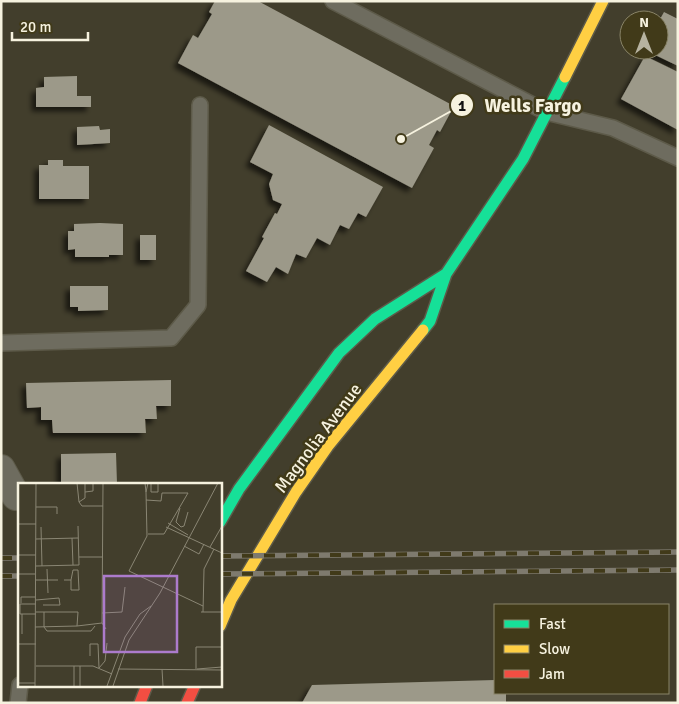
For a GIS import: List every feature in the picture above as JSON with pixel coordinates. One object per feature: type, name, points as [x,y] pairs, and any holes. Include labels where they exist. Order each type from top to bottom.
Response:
[{"type":"main road","name":"Magnolia Avenue","points":[[221,624],[231,600],[296,492],[328,446],[392,370],[430,321],[446,274],[523,159],[603,1]]},
{"type":"main road","name":"Magnolia Avenue","points":[[221,520],[239,489],[339,353],[375,319],[446,274]]},
{"type":"main road","points":[[140,703],[147,686]]},
{"type":"main road","points":[[187,703],[195,686]]},
{"type":"street","points":[[1,469],[16,496]]},
{"type":"lane","points":[[333,1],[546,112],[613,128],[678,158]]},
{"type":"lane","points":[[1,343],[171,338],[193,312],[198,305],[200,104]]},
{"type":"lane","points":[[18,703],[20,686]]},
{"type":"building","points":[[215,1],[258,1],[454,106],[440,132],[437,130],[429,145],[434,148],[412,188],[178,63],[193,35],[198,38],[212,14],[209,12]]},
{"type":"building","points":[[669,14],[678,19],[678,66],[666,60],[669,60]]},
{"type":"building","points":[[643,60],[653,60],[678,72],[678,130],[621,99]]},
{"type":"building","points":[[77,76],[77,96],[91,96],[91,107],[36,107],[36,88],[44,87],[44,77]]},
{"type":"building","points":[[269,125],[383,187],[366,217],[358,213],[349,229],[340,225],[330,245],[317,238],[306,258],[296,254],[288,274],[276,267],[267,282],[246,271],[264,238],[262,237],[282,204],[273,200],[269,184],[273,174],[250,162]]},
{"type":"building","points":[[99,126],[100,130],[110,129],[110,143],[77,145],[77,127]]},
{"type":"building","points":[[48,160],[63,160],[63,166],[89,166],[89,199],[39,199],[39,165],[48,165]]},
{"type":"building","points":[[74,224],[123,224],[123,255],[75,257],[75,249],[68,250],[68,231],[74,231]]},
{"type":"building","points":[[140,235],[156,235],[156,260],[140,260]]},
{"type":"building","points":[[70,286],[108,286],[108,310],[78,311],[78,307],[70,307]]},
{"type":"building","points":[[171,380],[171,406],[156,406],[157,419],[145,419],[146,433],[53,433],[52,420],[41,420],[41,407],[27,408],[26,383]]},
{"type":"building","points":[[116,453],[117,483],[61,483],[61,454]]},
{"type":"building","points":[[494,680],[494,694],[506,694],[506,703],[302,703],[312,685]]},
{"type":"railway","points":[[221,556],[678,552]]},
{"type":"railway","points":[[1,558],[18,558]]},
{"type":"railway","points":[[221,574],[678,570]]},
{"type":"railway","points":[[1,576],[18,576]]},
{"type":"traffic: fast","points":[[423,330],[430,321],[446,274],[523,159],[565,77]]},
{"type":"traffic: fast","points":[[221,520],[239,489],[339,353],[375,319],[446,274]]},
{"type":"traffic: slow","points":[[565,77],[603,1]]},
{"type":"traffic: slow","points":[[221,624],[231,600],[296,492],[328,446],[423,330]]},
{"type":"traffic: jam","points":[[140,703],[147,686]]},
{"type":"traffic: jam","points":[[187,703],[195,686]]},
{"type":"place","name":"Wells Fargo","points":[[401,139]]}]
